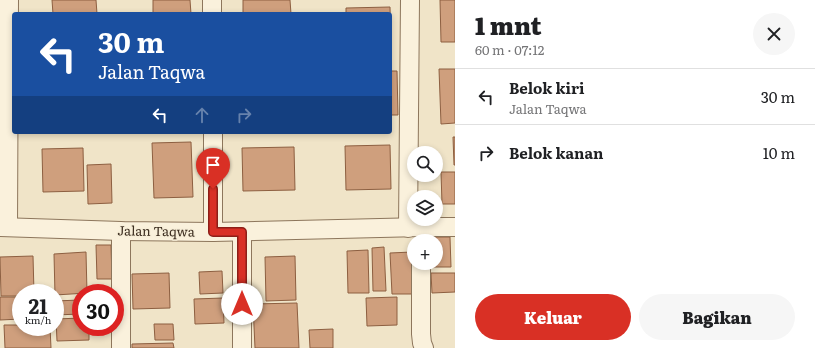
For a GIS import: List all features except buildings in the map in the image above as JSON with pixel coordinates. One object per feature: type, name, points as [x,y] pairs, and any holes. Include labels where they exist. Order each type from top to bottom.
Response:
[{"type":"street","points":[[4,227],[9,0]]},
{"type":"street","points":[[212,0],[212,12]]},
{"type":"street","points":[[410,0],[417,232]]},
{"type":"street","points":[[213,134],[213,232]]},
{"type":"street","name":"Jalan Taqwa","points":[[4,227],[121,231],[213,232],[417,232],[455,228]]},
{"type":"street","points":[[121,231],[121,348]]},
{"type":"street","points":[[242,232],[242,348]]},
{"type":"street","points":[[422,270],[421,334],[424,348]]},
{"type":"route","points":[[213,189],[213,232],[242,232],[242,304]]}]
